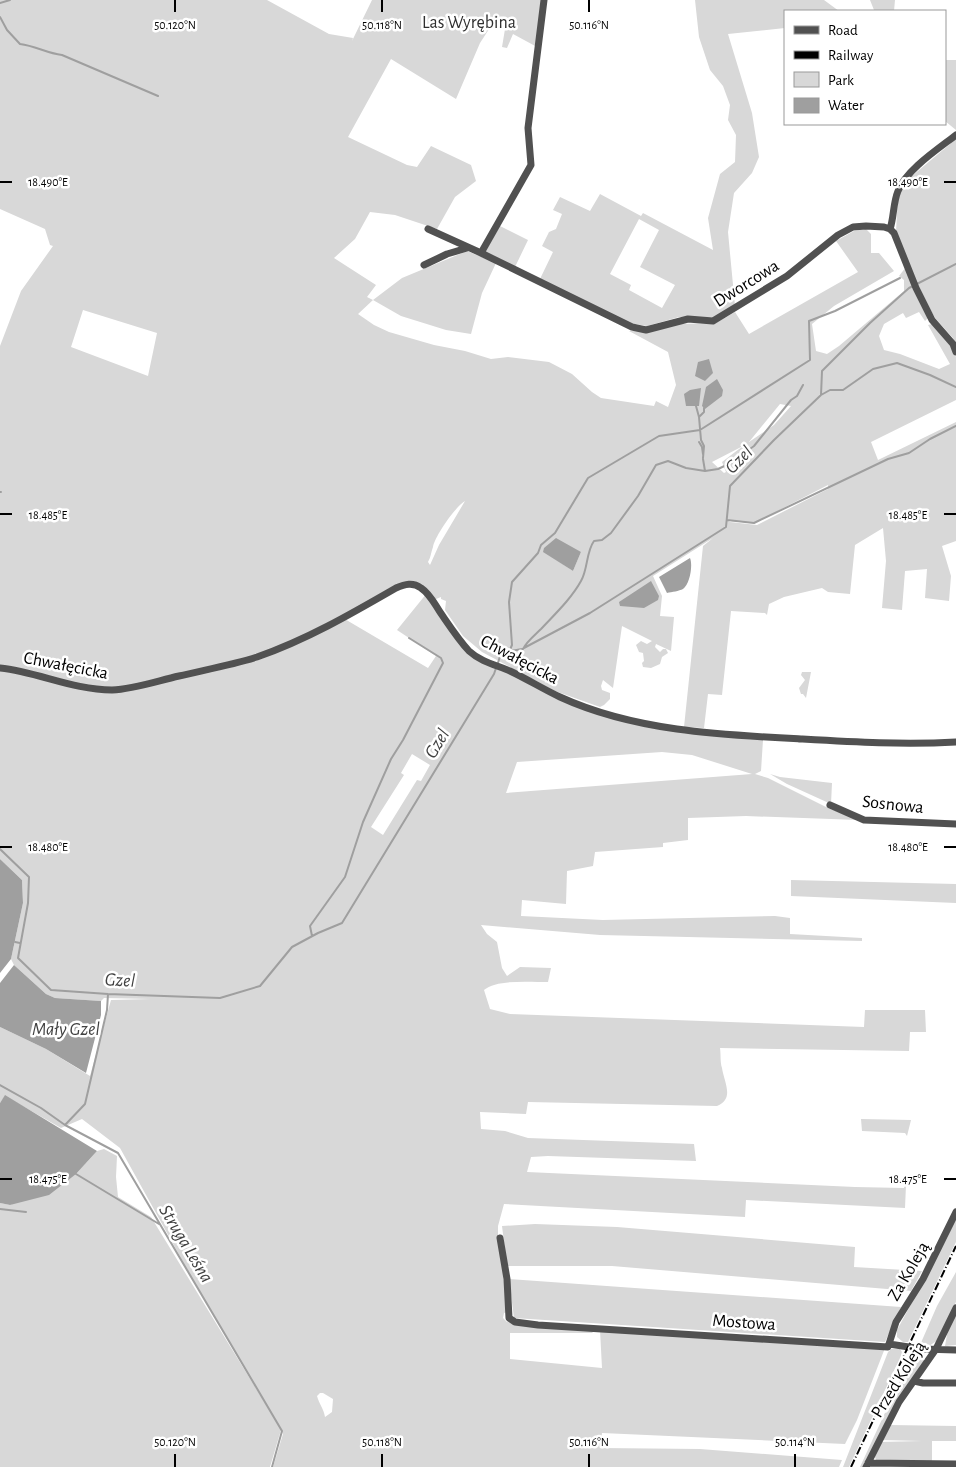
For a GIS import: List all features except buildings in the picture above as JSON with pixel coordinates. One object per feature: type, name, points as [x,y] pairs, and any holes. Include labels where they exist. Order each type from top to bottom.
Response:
[{"type":"street","points":[[481,254],[531,165],[528,128],[544,0]]},
{"type":"street","points":[[956,135],[910,173],[902,182],[895,200],[890,229],[896,238],[915,286],[932,320],[953,344],[956,352]]},
{"type":"street","name":"Dworcowa","points":[[428,229],[632,327],[646,330],[688,319],[713,321],[786,276],[838,235],[853,227],[866,226],[890,229]]},
{"type":"street","points":[[424,265],[447,254],[467,248]]},
{"type":"street","name":"Chwałęcicka","points":[[0,668],[26,672],[90,689],[113,690],[142,685],[256,657],[327,628],[396,588],[408,584],[415,585],[424,590],[470,651],[478,657],[574,703],[614,716],[664,727],[778,738],[876,744],[956,742]]},
{"type":"street","name":"Sosnowa","points":[[830,805],[864,820],[956,824]]},
{"type":"street","name":"Za Koleją","points":[[889,1345],[896,1322],[923,1279],[956,1212]]},
{"type":"street","name":"Mostowa","points":[[500,1238],[508,1279],[509,1318],[523,1324],[956,1350]]},
{"type":"street","name":"Przed Koleją","points":[[867,1465],[899,1402],[936,1349],[956,1308]]},
{"type":"street","points":[[914,1381],[923,1383],[956,1383]]},
{"type":"street","points":[[867,1465],[956,1464]]},
{"type":"green space","name":"Las Wyrębina","points":[[0,0],[267,0],[329,34],[353,38],[352,41],[372,0],[541,0],[537,47],[513,34],[507,48],[502,47],[505,29],[493,23],[480,43],[456,99],[391,59],[348,137],[407,165],[417,167],[431,146],[471,165],[476,181],[455,197],[437,229],[395,215],[370,212],[355,239],[334,258],[376,285],[367,297],[373,300],[358,314],[389,332],[434,345],[465,351],[491,359],[508,357],[549,362],[572,374],[601,398],[654,406],[656,401],[668,407],[676,385],[668,352],[629,331],[645,331],[679,324],[716,323],[735,312],[749,334],[858,272],[836,241],[854,231],[866,229],[871,234],[871,253],[879,253],[894,271],[834,306],[812,324],[816,351],[827,354],[904,291],[904,280],[899,276],[906,267],[928,318],[925,321],[919,312],[906,318],[903,313],[884,324],[879,336],[884,350],[939,369],[950,364],[928,325],[932,324],[950,344],[956,357],[956,400],[871,442],[878,460],[956,422],[956,541],[942,546],[951,576],[949,601],[925,598],[927,569],[905,571],[902,610],[882,608],[886,561],[883,528],[855,545],[850,594],[828,592],[822,588],[784,597],[769,604],[767,615],[765,613],[731,611],[722,695],[708,694],[704,728],[684,727],[703,546],[713,538],[653,576],[662,596],[660,616],[674,617],[671,651],[656,644],[655,647],[660,652],[666,649],[668,653],[662,657],[660,664],[651,668],[643,667],[643,653],[639,652],[636,645],[641,641],[647,644],[652,641],[622,626],[613,688],[603,680],[602,690],[610,693],[610,699],[600,707],[555,691],[482,652],[463,636],[445,610],[446,601],[441,599],[441,597],[436,599],[421,585],[411,583],[343,618],[428,668],[436,656],[397,630],[427,593],[474,656],[556,698],[652,728],[763,740],[761,771],[755,774],[768,778],[828,808],[859,820],[746,816],[688,818],[688,840],[663,843],[663,847],[595,852],[593,866],[567,871],[566,904],[522,900],[521,916],[603,920],[775,916],[790,918],[790,934],[862,938],[862,941],[600,935],[481,925],[487,934],[497,942],[502,968],[507,976],[520,967],[551,968],[548,982],[497,984],[489,986],[484,990],[490,1009],[510,1014],[864,1027],[865,1010],[925,1010],[926,1032],[910,1032],[909,1051],[720,1048],[727,1095],[726,1099],[717,1106],[528,1102],[526,1114],[480,1112],[481,1129],[505,1131],[528,1138],[694,1144],[696,1161],[531,1157],[527,1172],[855,1187],[904,1188],[906,1185],[905,1208],[746,1200],[745,1217],[504,1204],[498,1226],[507,1312],[504,1313],[503,1318],[507,1322],[510,1320],[594,1331],[592,1333],[510,1333],[510,1359],[602,1368],[600,1330],[885,1348],[857,1420],[845,1444],[602,1433],[601,1448],[700,1449],[842,1460],[839,1467],[273,1467],[283,1434],[281,1430],[270,1467],[0,1467],[0,1203],[10,1205],[76,1174],[97,1151],[104,1149],[117,1156],[116,1177],[118,1197],[151,1217],[274,1418],[187,1269],[120,1148],[82,1119],[61,1128],[5,1096],[0,1103],[0,1027],[46,1049],[90,1076],[111,1000],[151,999],[104,998],[101,1001],[55,998],[46,994],[14,965],[11,959],[23,903],[22,880],[0,859],[0,346],[21,291],[53,246],[50,245],[45,229],[0,209]],"holes":[[[83,310],[157,333],[148,376],[71,347]],[[780,404],[791,406],[774,425],[749,442]],[[743,446],[722,462],[726,472],[724,473],[712,462]],[[828,485],[828,489],[757,525],[729,521],[754,523]],[[465,501],[439,545],[430,565],[428,562],[435,542],[451,515]],[[543,551],[581,552],[573,571]],[[662,752],[692,755],[752,774],[506,793],[517,762]],[[412,754],[430,765],[421,781],[417,780],[383,835],[371,827],[404,775],[401,773]],[[320,1393],[333,1399],[332,1412],[325,1417],[317,1396]]]},
{"type":"green space","points":[[695,0],[824,0],[838,10],[784,10],[784,28],[728,34],[752,113],[759,157],[752,173],[734,193],[728,232],[735,306],[716,318],[679,317],[647,326],[628,323],[540,279],[553,252],[542,246],[549,232],[556,229],[562,214],[553,210],[560,197],[590,211],[600,194],[641,216],[643,213],[713,250],[708,218],[720,174],[735,162],[736,135],[728,120],[730,105],[723,86],[710,70],[699,37]],"holes":[[[639,219],[659,230],[640,267],[675,285],[662,308],[629,290],[631,285],[610,274]]]},
{"type":"green space","points":[[870,0],[895,0],[894,10],[874,10]]},
{"type":"green space","points":[[946,60],[956,60],[956,130],[946,122]]},
{"type":"green space","points":[[956,139],[956,344],[936,319],[922,297],[896,232],[898,194],[906,181]]},
{"type":"green space","points":[[500,226],[528,240],[515,267],[485,252]]},
{"type":"green space","points":[[467,251],[496,263],[482,293],[471,334],[446,330],[401,316],[373,300],[402,278]]},
{"type":"green space","points":[[802,672],[811,672],[806,698],[801,694],[799,688],[805,680],[801,675]]},
{"type":"green space","points":[[770,774],[780,777],[832,783],[831,804],[787,784]]},
{"type":"green space","points":[[791,880],[956,884],[956,903],[791,896]]},
{"type":"green space","points":[[861,1119],[911,1120],[907,1136],[905,1133],[862,1131]]},
{"type":"green space","points":[[956,1218],[956,1242],[908,1342],[903,1342],[897,1337],[897,1330]]},
{"type":"green space","points":[[535,1224],[617,1227],[855,1247],[854,1267],[922,1271],[911,1291],[612,1266],[507,1266],[502,1226]]},
{"type":"green space","points":[[956,1272],[956,1302],[938,1340],[929,1346],[920,1345],[937,1306]]},
{"type":"green space","points":[[509,1279],[901,1307],[885,1342],[514,1318]]},
{"type":"green space","points":[[956,1312],[956,1345],[945,1346],[948,1329]]},
{"type":"green space","points":[[891,1349],[900,1349],[902,1352],[900,1358],[849,1467],[843,1467],[888,1352]]},
{"type":"green space","points":[[916,1352],[924,1353],[926,1361],[864,1467],[860,1467],[907,1365]]},
{"type":"green space","points":[[890,1425],[956,1426],[956,1441],[932,1441],[932,1464],[876,1460],[874,1454],[879,1442],[922,1441],[882,1440]]},
{"type":"water","points":[[709,359],[713,373],[705,381],[695,376],[698,362]]},
{"type":"water","points":[[717,379],[723,390],[722,396],[705,409],[702,406],[706,387]]},
{"type":"water","points":[[701,388],[699,406],[686,406],[684,394],[690,390]]},
{"type":"water","points":[[556,538],[581,552],[573,571],[543,552],[544,548]]},
{"type":"water","points":[[690,558],[690,574],[685,587],[681,590],[667,593],[659,577]]},
{"type":"water","points":[[651,581],[659,596],[658,600],[644,608],[620,606],[619,602]]},
{"type":"water","points":[[0,859],[22,880],[23,903],[11,959],[0,973]]},
{"type":"water","name":"Mały Gzel","points":[[14,965],[46,994],[55,998],[101,1001],[101,1015],[86,1073],[46,1049],[0,1027],[0,983]]},
{"type":"water","points":[[5,1095],[97,1151],[76,1174],[49,1195],[10,1205],[0,1203],[0,1103]]},
{"type":"waterway","points":[[0,3],[10,0]]},
{"type":"waterway","points":[[0,17],[7,30],[20,44],[62,55],[158,96]]},
{"type":"waterway","points":[[821,395],[822,371],[870,323],[909,288],[956,264]]},
{"type":"waterway","points":[[509,652],[512,645],[509,602],[512,582],[538,553],[541,545],[555,533],[588,478],[659,436],[700,430],[810,360],[809,321],[835,311],[900,278]]},
{"type":"waterway","name":"Gzel","points":[[498,663],[500,656],[506,652],[522,649],[590,613],[726,527],[730,486],[821,395],[830,390],[843,390],[873,369],[897,363],[956,387]]},
{"type":"waterway","points":[[523,649],[572,594],[585,571],[591,545],[594,541],[602,540],[611,533],[638,496],[656,465],[668,461],[686,468],[705,471],[718,469],[731,463],[754,446],[791,400],[797,396],[803,385]]},
{"type":"waterway","points":[[696,406],[699,417]]},
{"type":"waterway","points":[[703,458],[704,446],[701,440],[699,417],[704,412],[704,408]]},
{"type":"waterway","points":[[727,520],[754,523],[888,459],[909,453],[930,439],[956,426]]},
{"type":"waterway","points":[[699,442],[703,454]]},
{"type":"waterway","points":[[703,459],[705,471]]},
{"type":"waterway","points":[[312,936],[310,926],[345,877],[363,822],[391,759],[403,740],[443,663],[441,658],[409,638]]},
{"type":"waterway","name":"Gzel","points":[[0,849],[29,877],[28,903],[18,958],[51,990],[220,998],[260,986],[292,947],[342,923],[496,668]]},
{"type":"waterway","name":"Gzel","points":[[15,942],[20,943]]},
{"type":"waterway","points":[[65,1125],[85,1104],[107,1010],[108,994]]},
{"type":"waterway","name":"Struga Leśna","points":[[0,1085],[41,1108],[65,1125],[118,1153],[282,1431],[272,1467]]},
{"type":"waterway","points":[[76,1174],[159,1224]]},
{"type":"waterway","points":[[0,1209],[26,1212]]},
{"type":"railway","points":[[851,1467],[956,1246]]}]
